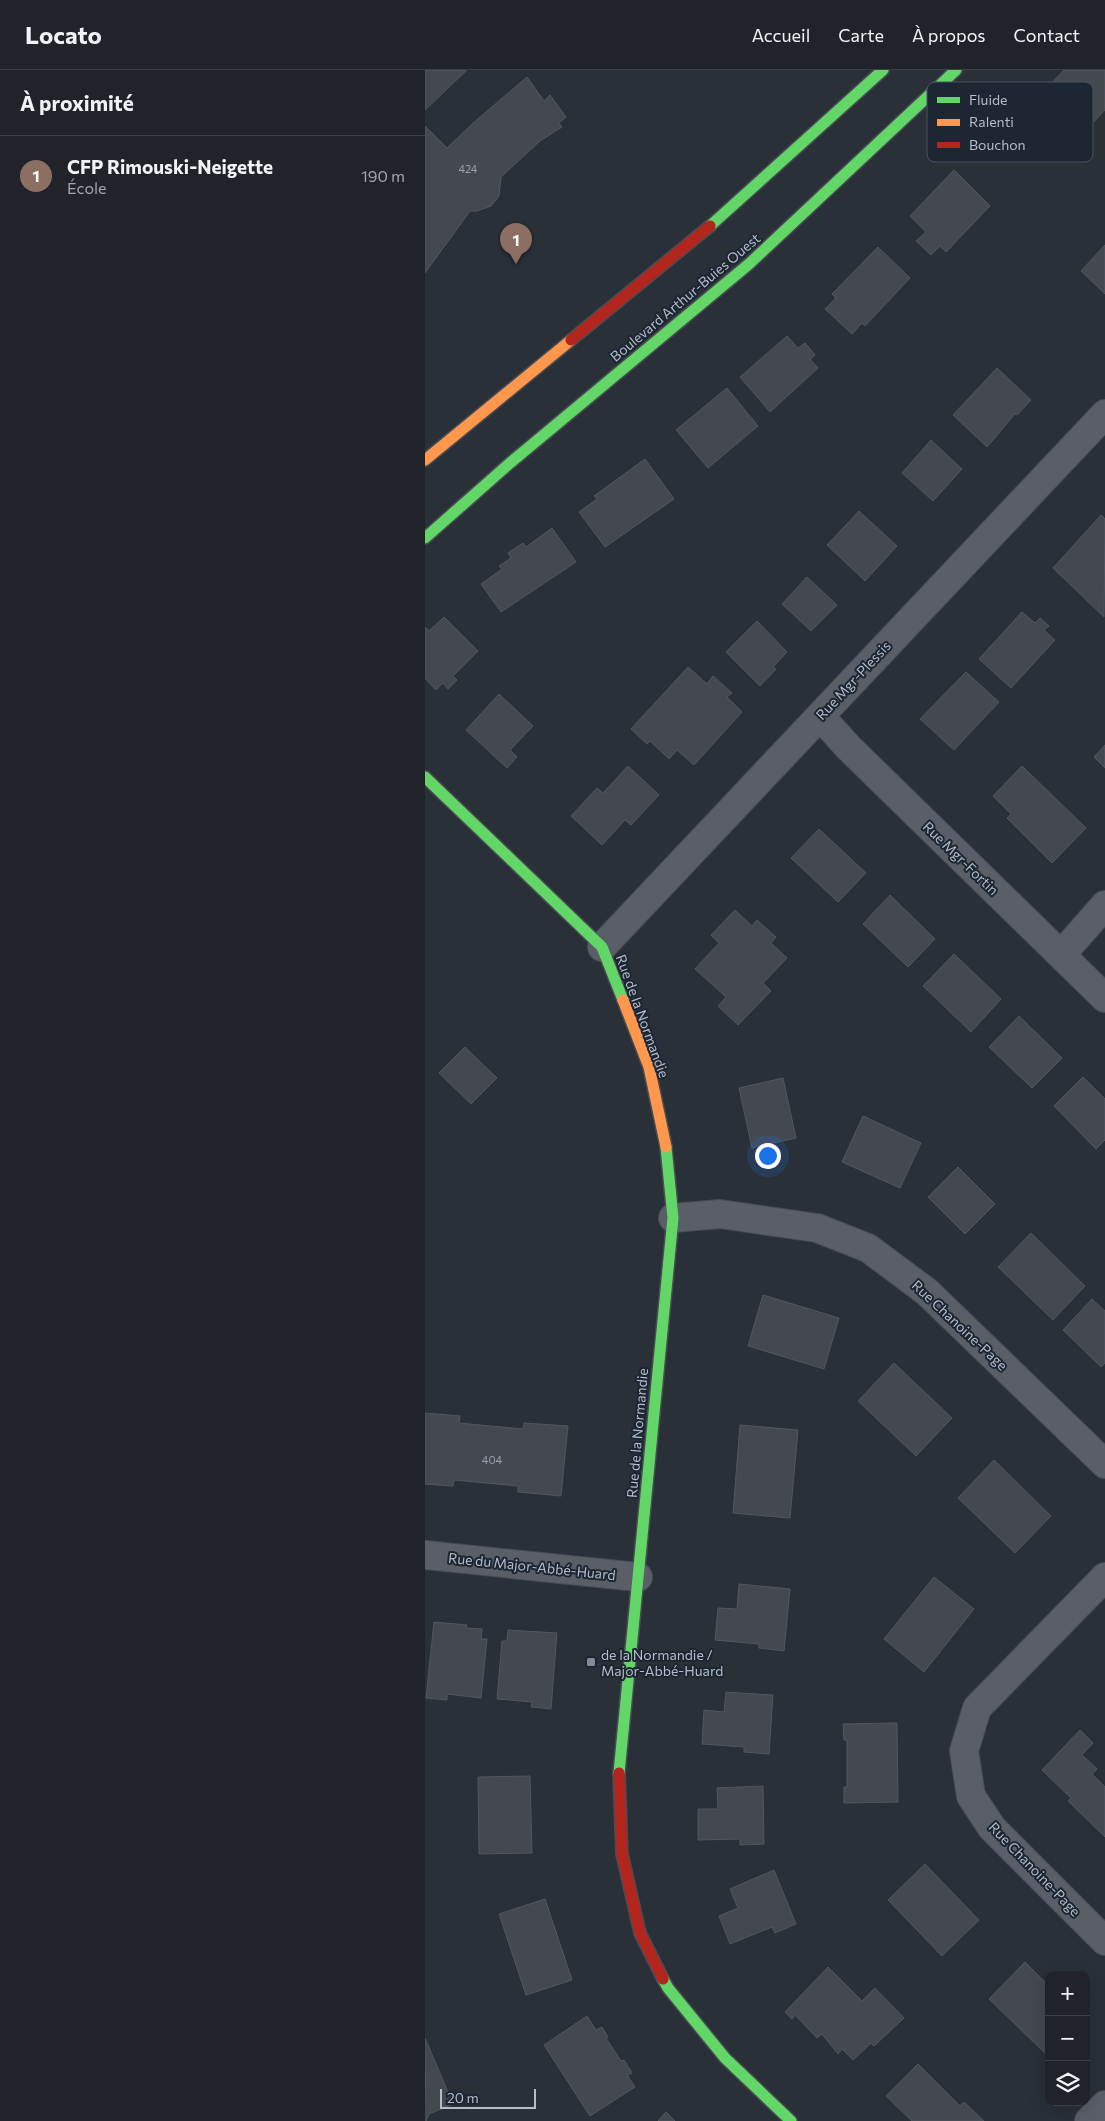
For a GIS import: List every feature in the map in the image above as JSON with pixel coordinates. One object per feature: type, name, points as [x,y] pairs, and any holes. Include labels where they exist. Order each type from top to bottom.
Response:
[{"type":"street","points":[[425,460],[726,212],[883,70]]},
{"type":"street","name":"Boulevard Arthur-Buies Ouest","points":[[943,82],[956,70]]},
{"type":"street","name":"Boulevard Arthur-Buies Ouest","points":[[425,538],[510,463],[749,264],[927,97]]},
{"type":"street","name":"Rue Mgr-Plessis","points":[[602,946],[1105,414]]},
{"type":"street","name":"Rue Mgr-Fortin","points":[[819,716],[848,747],[1105,998]]},
{"type":"street","name":"Rue de la Normandie","points":[[425,777],[602,946],[649,1067],[666,1142],[673,1218],[619,1776],[622,1854],[640,1933],[668,1988],[725,2058],[791,2121]]},
{"type":"street","points":[[1061,954],[1105,905]]},
{"type":"street","name":"Rue Chanoine-Page","points":[[673,1218],[720,1214],[817,1228],[868,1248],[927,1292],[1105,1464]]},
{"type":"street","name":"Rue du Major-Abbé-Huard","points":[[425,1555],[638,1577]]},
{"type":"street","name":"Rue Chanoine-Page","points":[[1105,1577],[977,1708],[964,1751],[971,1796],[992,1828],[1105,1941]]},
{"type":"street","points":[[1089,2121],[1105,2105]]},
{"type":"building","points":[[425,70],[467,70],[425,110]]},
{"type":"building","points":[[1064,70],[1105,70],[1105,110],[1093,123],[1093,82],[1053,82]]},
{"type":"building","points":[[527,77],[544,101],[550,95],[566,117],[559,123],[562,127],[540,141],[501,177],[499,196],[491,206],[477,211],[470,211],[425,273],[425,126],[447,148]]},
{"type":"building","points":[[954,170],[990,206],[946,252],[940,246],[931,255],[916,241],[926,232],[910,216]]},
{"type":"building","points":[[1105,245],[1105,294],[1081,271]]},
{"type":"building","points":[[878,247],[910,278],[865,326],[862,323],[852,334],[825,309],[836,298],[832,294]]},
{"type":"building","points":[[787,336],[798,348],[805,343],[815,355],[810,359],[818,368],[770,412],[740,377]]},
{"type":"building","points":[[997,368],[1031,400],[1017,415],[1015,414],[987,447],[953,415]]},
{"type":"building","points":[[727,388],[758,426],[708,468],[676,430]]},
{"type":"building","points":[[931,440],[962,469],[933,501],[902,473]]},
{"type":"building","points":[[645,459],[674,499],[605,547],[579,512],[597,499],[594,496]]},
{"type":"building","points":[[859,511],[897,546],[865,581],[827,545]]},
{"type":"building","points":[[1101,515],[1105,519],[1104,617],[1053,568]]},
{"type":"building","points":[[552,528],[576,562],[501,612],[481,584],[502,569],[499,566],[511,558],[508,553],[523,543],[526,547]]},
{"type":"building","points":[[807,577],[837,605],[811,631],[782,604]]},
{"type":"building","points":[[1022,612],[1035,623],[1040,618],[1049,626],[1044,630],[1055,640],[1011,688],[979,659]]},
{"type":"building","points":[[444,617],[478,651],[453,676],[457,680],[448,689],[443,683],[436,690],[425,678],[425,627],[429,631]]},
{"type":"building","points":[[757,621],[787,652],[773,667],[776,669],[760,686],[726,652]]},
{"type":"building","points":[[688,667],[707,684],[713,676],[732,693],[727,697],[742,712],[694,765],[677,750],[669,759],[650,741],[647,744],[631,729]]},
{"type":"building","points":[[966,672],[999,702],[954,750],[920,719]]},
{"type":"building","points":[[499,694],[533,726],[510,750],[517,757],[507,768],[466,730]]},
{"type":"building","points":[[1105,745],[1105,768],[1094,757]]},
{"type":"building","points":[[628,766],[659,795],[631,825],[625,820],[602,845],[571,816],[597,788],[603,793]]},
{"type":"building","points":[[1022,766],[1086,828],[1052,863],[1007,818],[1011,814],[993,796]]},
{"type":"building","points":[[819,829],[866,873],[838,902],[791,858]]},
{"type":"building","points":[[890,895],[935,939],[908,967],[863,924]]},
{"type":"building","points":[[735,910],[752,926],[757,920],[776,937],[771,943],[787,958],[763,983],[771,991],[738,1025],[718,1006],[726,997],[695,969],[719,943],[711,935]]},
{"type":"building","points":[[954,954],[1001,999],[971,1032],[923,986]]},
{"type":"building","points":[[1019,1016],[1062,1058],[1032,1088],[989,1047]]},
{"type":"building","points":[[465,1047],[497,1078],[471,1104],[439,1073]]},
{"type":"building","points":[[1083,1077],[1105,1099],[1105,1140],[1096,1149],[1054,1106]]},
{"type":"building","points":[[783,1078],[796,1138],[752,1148],[739,1088]]},
{"type":"building","points":[[863,1116],[921,1143],[900,1188],[842,1162]]},
{"type":"building","points":[[958,1167],[995,1204],[965,1234],[928,1197]]},
{"type":"building","points":[[1031,1233],[1085,1286],[1053,1320],[998,1267]]},
{"type":"building","points":[[763,1295],[839,1318],[824,1369],[748,1346]]},
{"type":"building","points":[[1092,1299],[1105,1311],[1105,1363],[1101,1367],[1063,1330]]},
{"type":"building","points":[[894,1363],[952,1418],[916,1456],[858,1401]]},
{"type":"building","points":[[425,1413],[460,1416],[459,1423],[523,1429],[524,1423],[568,1426],[561,1496],[518,1492],[518,1486],[454,1480],[453,1486],[425,1484]]},
{"type":"building","points":[[740,1425],[798,1430],[790,1518],[733,1513]]},
{"type":"building","points":[[994,1460],[1051,1516],[1015,1553],[958,1498]]},
{"type":"building","points":[[934,1577],[974,1609],[924,1672],[884,1639]]},
{"type":"building","points":[[739,1584],[790,1589],[784,1651],[759,1648],[759,1644],[715,1640],[718,1608],[737,1609]]},
{"type":"building","points":[[434,1622],[467,1625],[466,1628],[482,1629],[481,1639],[487,1639],[481,1698],[447,1694],[447,1700],[426,1698]]},
{"type":"building","points":[[508,1630],[557,1633],[551,1709],[531,1707],[532,1702],[497,1699],[502,1641],[507,1641]]},
{"type":"building","points":[[726,1692],[773,1695],[769,1754],[744,1752],[744,1747],[702,1744],[704,1710],[724,1712]]},
{"type":"building","points":[[897,1723],[898,1802],[844,1803],[844,1787],[847,1787],[847,1740],[844,1740],[843,1724]]},
{"type":"building","points":[[1080,1730],[1093,1743],[1082,1755],[1097,1769],[1092,1774],[1105,1787],[1105,1837],[1068,1801],[1071,1798],[1042,1770]]},
{"type":"building","points":[[530,1776],[532,1853],[479,1854],[478,1777]]},
{"type":"building","points":[[763,1786],[764,1844],[740,1845],[740,1839],[698,1840],[698,1809],[718,1809],[717,1788]]},
{"type":"building","points":[[925,1864],[979,1920],[942,1956],[888,1900]]},
{"type":"building","points":[[774,1870],[796,1924],[775,1933],[772,1927],[730,1944],[719,1916],[738,1908],[730,1889]]},
{"type":"building","points":[[545,1899],[572,1980],[526,1995],[499,1914]]},
{"type":"building","points":[[1025,1962],[1045,1982],[1045,2053],[989,1999]]},
{"type":"building","points":[[828,1967],[862,2001],[875,1988],[904,2018],[874,2046],[871,2043],[853,2060],[842,2049],[838,2054],[822,2034],[817,2038],[795,2015],[792,2019],[785,2012]]},
{"type":"building","points":[[587,2016],[596,2030],[602,2027],[608,2037],[606,2038],[621,2061],[624,2060],[632,2073],[627,2075],[635,2087],[590,2116],[544,2045]]},
{"type":"building","points":[[425,2038],[453,2104],[429,2114],[426,2121]]},
{"type":"building","points":[[918,2064],[960,2106],[964,2102],[984,2121],[912,2121],[886,2096]]},
{"type":"building","points":[[666,2112],[675,2121],[658,2121]]},
{"type":"traffic: fast","points":[[710,226],[883,70]]},
{"type":"traffic: fast","points":[[943,82],[956,70]]},
{"type":"traffic: fast","points":[[425,538],[510,463],[749,264],[927,97]]},
{"type":"traffic: fast","points":[[425,777],[602,947],[623,1000]]},
{"type":"traffic: fast","points":[[619,1773],[673,1218],[666,1147]]},
{"type":"traffic: fast","points":[[663,1979],[668,1988],[725,2058],[791,2121]]},
{"type":"traffic: slow","points":[[425,460],[571,340]]},
{"type":"traffic: slow","points":[[623,1000],[649,1067],[666,1147]]},
{"type":"traffic: jam","points":[[571,340],[710,226]]},
{"type":"traffic: jam","points":[[619,1773],[622,1854],[640,1933],[663,1979]]},
{"type":"place","name":"CFP Rimouski-Neigette","points":[[516,264]]},
{"type":"place","name":"de la Normandie / Major-Abbé-Huard","points":[[591,1662]]}]
